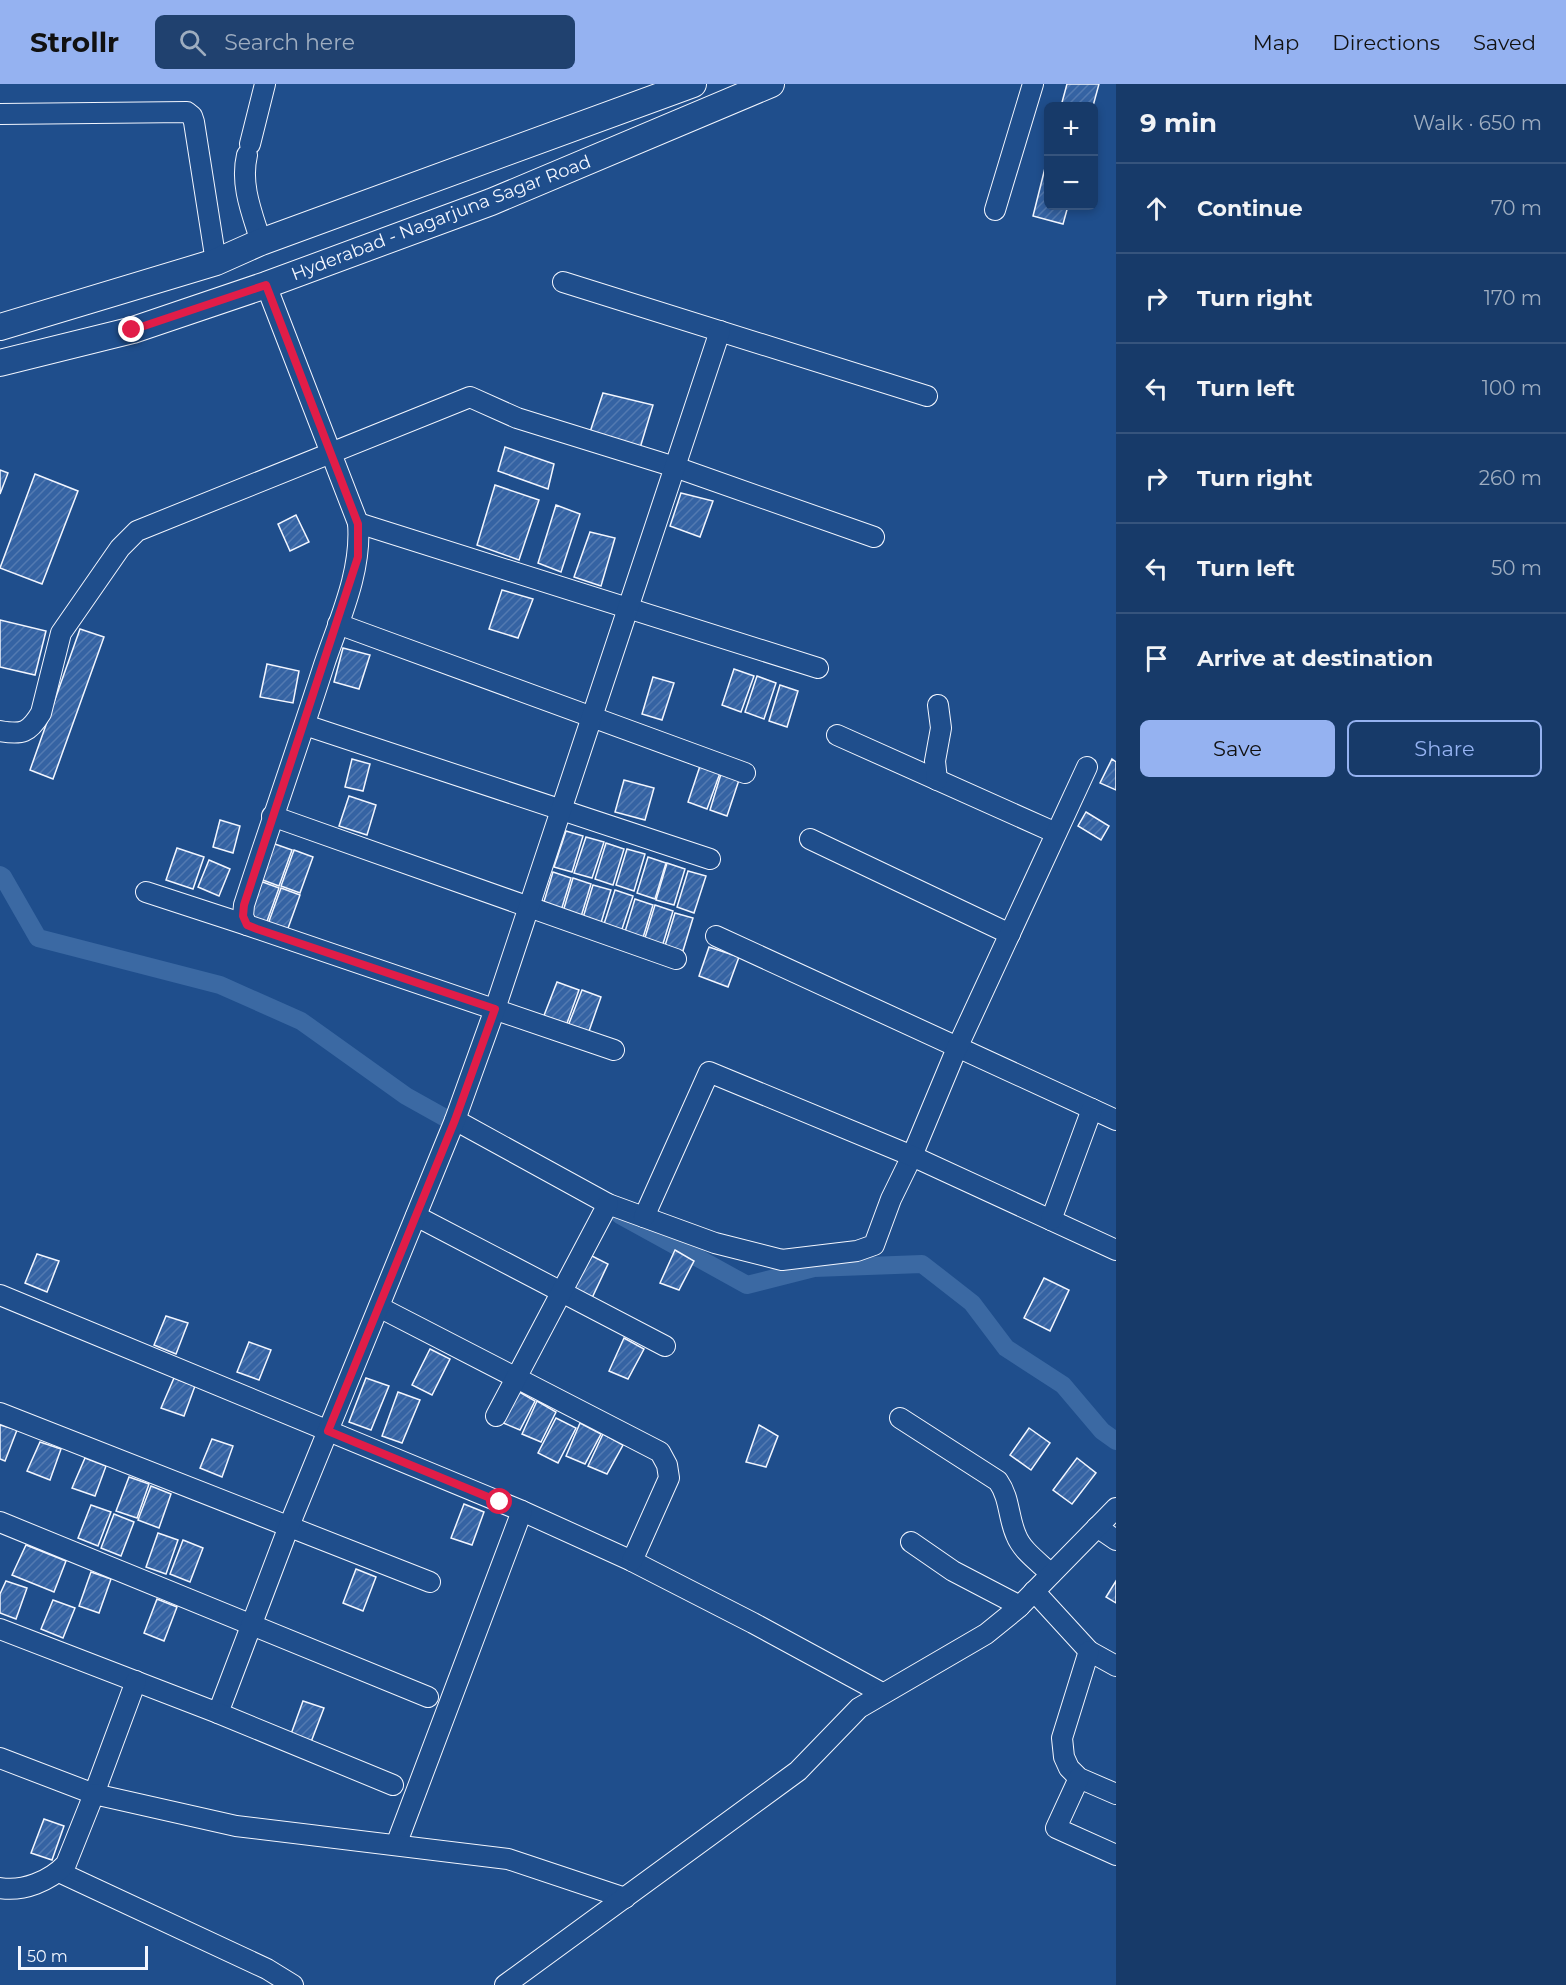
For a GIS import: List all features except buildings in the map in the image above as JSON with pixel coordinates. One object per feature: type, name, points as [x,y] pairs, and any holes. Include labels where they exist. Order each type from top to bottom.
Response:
[{"type":"main road","name":"Hyderabad - Nagarjuna Sagar Road","points":[[0,327],[216,262],[261,242],[693,84]]},
{"type":"main road","name":"Hyderabad - Nagarjuna Sagar Road","points":[[0,363],[132,330],[266,285],[491,202],[771,84]]},
{"type":"street","points":[[261,242],[244,187],[245,166],[265,84]]},
{"type":"street","points":[[995,210],[1033,84]]},
{"type":"street","points":[[0,114],[187,112],[192,116],[194,122],[216,262]]},
{"type":"street","points":[[563,282],[927,396]]},
{"type":"street","points":[[247,925],[243,916],[244,905],[272,816],[305,725],[358,557],[358,524],[266,285]]},
{"type":"street","points":[[218,1713],[289,1526],[455,1120],[495,1009],[720,331]]},
{"type":"street","points":[[0,731],[14,734],[26,732],[35,723],[41,713],[61,633],[68,620],[128,539],[137,531],[470,397],[517,418],[675,467],[874,537]]},
{"type":"street","points":[[358,524],[818,668]]},
{"type":"street","points":[[338,624],[745,772]]},
{"type":"street","points":[[937,780],[935,761],[941,728],[938,705]]},
{"type":"street","points":[[305,725],[710,859]]},
{"type":"street","points":[[837,735],[1056,833]]},
{"type":"street","points":[[455,1120],[608,1204],[715,1243],[782,1260],[857,1251],[874,1245],[891,1198],[912,1156],[957,1048],[1087,767]]},
{"type":"street","points":[[272,816],[676,959]]},
{"type":"street","points":[[810,839],[1010,934]]},
{"type":"street","points":[[146,892],[614,1050]]},
{"type":"street","points":[[716,936],[1116,1120]]},
{"type":"street","points":[[644,1217],[709,1072],[912,1156],[1116,1250]]},
{"type":"street","points":[[1051,1220],[1092,1109]]},
{"type":"street","points":[[496,1416],[608,1204]]},
{"type":"street","points":[[416,1216],[666,1346]]},
{"type":"street","points":[[0,1295],[522,1511],[632,1561],[882,1693]]},
{"type":"street","points":[[379,1307],[660,1452],[668,1465],[669,1478],[632,1561]]},
{"type":"street","points":[[0,1413],[430,1582]]},
{"type":"street","points":[[900,1418],[998,1481],[1007,1498],[1017,1538],[1022,1547],[1051,1574]]},
{"type":"street","points":[[505,1985],[798,1771],[859,1708],[986,1634],[1020,1606],[1116,1508]]},
{"type":"street","points":[[396,1845],[522,1511]]},
{"type":"street","points":[[0,1522],[428,1697]]},
{"type":"street","points":[[1097,1527],[1116,1540]]},
{"type":"street","points":[[911,1542],[953,1571],[1020,1606]]},
{"type":"street","points":[[1034,1591],[1089,1651],[1116,1666]]},
{"type":"street","points":[[0,1629],[218,1713],[393,1785]]},
{"type":"street","points":[[1089,1651],[1062,1738],[1064,1757],[1069,1768],[1079,1778],[1116,1794]]},
{"type":"street","points":[[0,1888],[19,1888],[47,1880],[66,1864],[136,1681]]},
{"type":"street","points":[[0,1758],[93,1794],[236,1826],[508,1859],[625,1898]]},
{"type":"street","points":[[1079,1778],[1056,1828],[1116,1856]]},
{"type":"street","points":[[59,1872],[267,1969],[293,1985]]},
{"type":"waterway","points":[[0,875],[38,938],[220,985],[301,1021],[406,1096],[449,1120]]},
{"type":"waterway","points":[[620,1215],[747,1285],[814,1268],[922,1264],[972,1303],[1006,1348],[1063,1385],[1102,1431],[1116,1441]]},
{"type":"route","points":[[132,330],[266,285],[358,524],[358,557],[305,725],[272,816],[244,905],[243,916],[247,925],[257,929],[495,1009],[455,1120],[328,1431],[500,1502]]}]
